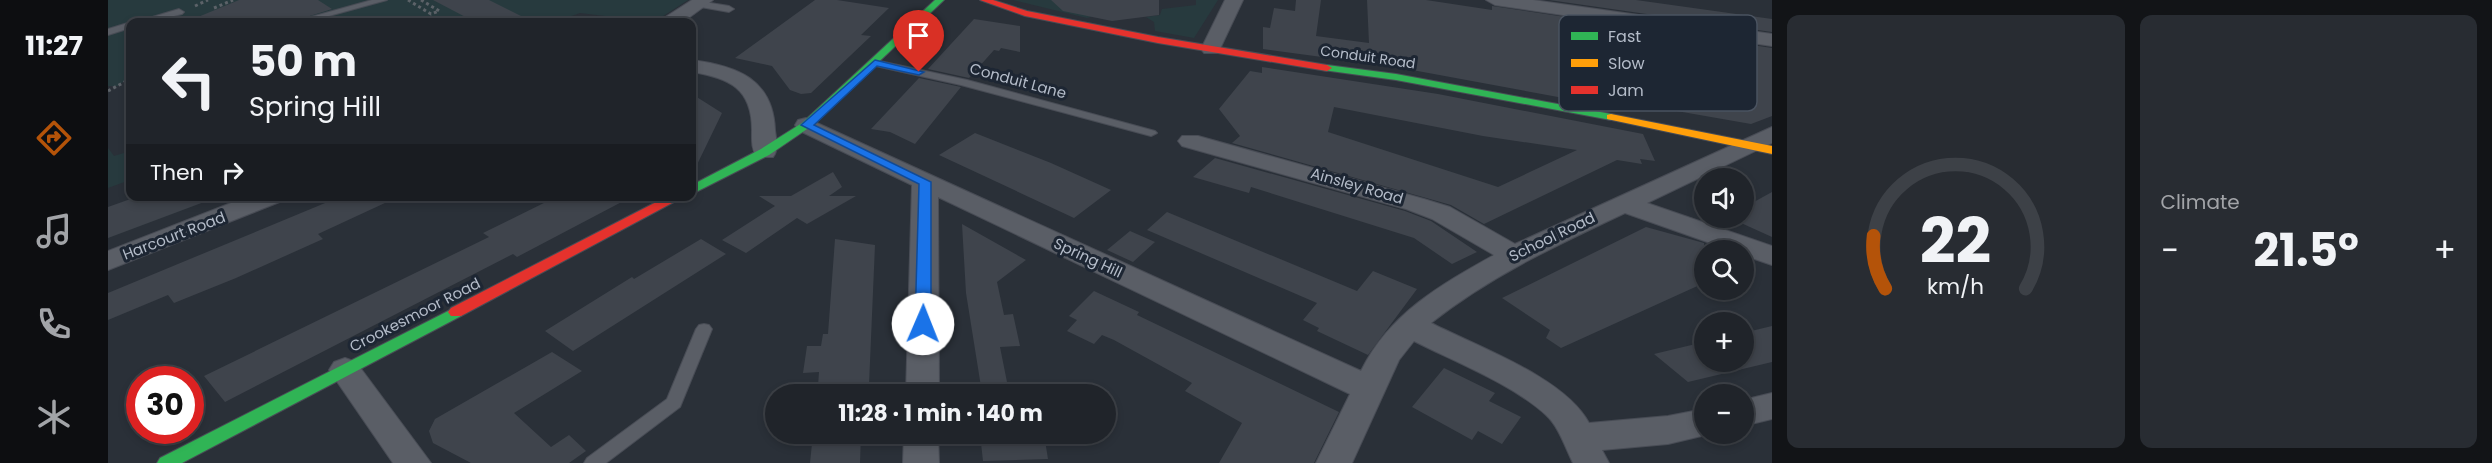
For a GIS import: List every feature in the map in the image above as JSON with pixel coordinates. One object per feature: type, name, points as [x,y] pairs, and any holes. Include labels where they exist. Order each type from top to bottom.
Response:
[{"type":"street","points":[[696,188],[765,152],[806,125],[940,0]]},
{"type":"street","name":"Conduit Road","points":[[984,0],[1025,13],[1211,49],[1396,77],[1559,106]]},
{"type":"street","points":[[1211,49],[1234,0]]},
{"type":"street","points":[[1495,0],[1599,15]]},
{"type":"street","points":[[677,18],[701,2]]},
{"type":"street","points":[[1757,38],[1772,40]]},
{"type":"street","points":[[696,67],[733,76],[753,91],[762,108],[765,152]]},
{"type":"street","name":"Conduit Road","points":[[1588,111],[1764,142]]},
{"type":"street","name":"Spring Hill","points":[[806,125],[1369,389]]},
{"type":"street","name":"Ainsley Road","points":[[1190,141],[1441,213],[1514,255]]},
{"type":"street","name":"School Road","points":[[1334,463],[1385,355],[1409,325],[1451,292],[1514,255],[1623,203],[1764,142]]},
{"type":"street","points":[[922,384],[925,182]]},
{"type":"street","name":"Harcourt Road","points":[[108,261],[260,201]]},
{"type":"street","name":"Crookesmoor Road","points":[[166,463],[669,201]]},
{"type":"street","points":[[1623,203],[1772,256]]},
{"type":"street","points":[[1409,325],[1536,390],[1559,406],[1585,450],[1694,424]]},
{"type":"street","points":[[345,370],[413,463]]},
{"type":"street","points":[[1754,410],[1772,406]]},
{"type":"street","points":[[921,444],[921,463]]},
{"type":"lane","points":[[321,17],[345,0]]},
{"type":"lane","points":[[316,18],[383,0]]},
{"type":"lane","points":[[701,2],[729,9]]},
{"type":"lane","points":[[156,18],[179,12]]},
{"type":"lane","points":[[108,32],[126,26]]},
{"type":"lane","name":"Conduit Lane","points":[[875,63],[963,82],[1151,133]]},
{"type":"lane","points":[[593,463],[674,403],[704,329]]},
{"type":"path","points":[[214,8],[233,0]]},
{"type":"path","points":[[408,0],[431,14],[440,12],[421,0]]},
{"type":"path","points":[[108,91],[126,81]]},
{"type":"green space","points":[[108,0],[688,0],[660,18],[621,18],[580,13],[566,18],[126,18],[126,79],[118,86],[108,86]]},
{"type":"green space","points":[[1013,0],[1051,0],[1118,9],[1087,18]]},
{"type":"green space","points":[[1196,0],[1218,0],[1194,38],[1155,31],[1154,22],[1146,17],[1160,15],[1162,9],[1196,5]]},
{"type":"green space","points":[[108,148],[114,156],[126,152],[126,181],[108,188]]},
{"type":"building","points":[[239,0],[318,0],[332,9],[304,18],[196,18]]},
{"type":"building","points":[[433,0],[489,0],[525,18],[467,18]]},
{"type":"building","points":[[815,0],[837,0],[889,8],[861,35],[871,36],[811,93],[801,94],[790,90],[772,66],[735,58]]},
{"type":"building","points":[[1051,0],[1159,0],[1159,15],[1112,21],[1063,11]]},
{"type":"building","points":[[1296,0],[1321,0],[1316,36],[1369,43],[1367,0],[1426,0],[1492,10],[1492,6],[1559,16],[1559,97],[1396,67],[1263,49],[1263,27],[1270,28],[1274,8],[1295,11]]},
{"type":"building","points":[[1549,0],[1636,0],[1743,15],[1654,15]]},
{"type":"building","points":[[1757,17],[1772,19],[1772,32],[1757,30]]},
{"type":"building","points":[[974,19],[1020,26],[1020,52],[1001,48],[999,51],[994,50],[969,78],[928,69]]},
{"type":"building","points":[[1757,46],[1772,48],[1772,116],[1751,124],[1677,111],[1757,111]]},
{"type":"building","points":[[1262,67],[1438,94],[1643,134],[1655,161],[1640,159],[1642,164],[1617,160],[1484,224],[1451,205],[1232,143],[1240,136],[1219,109],[1250,71],[1262,73]],"holes":[[[1334,107],[1483,136],[1577,150],[1498,187],[1328,132]]]},
{"type":"building","points":[[919,78],[961,87],[915,144],[890,132],[871,129]]},
{"type":"building","points":[[696,97],[722,113],[696,167]]},
{"type":"building","points":[[975,133],[1111,190],[1074,218],[939,155]]},
{"type":"building","points":[[1215,158],[1405,211],[1431,221],[1477,252],[1452,264],[1414,238],[1251,187],[1249,193],[1193,177]]},
{"type":"building","points":[[833,172],[842,187],[829,196],[856,196],[807,224],[797,218],[746,253],[722,240],[775,206],[759,196],[791,196]]},
{"type":"building","points":[[1772,192],[1772,237],[1752,228],[1754,228],[1754,202]]},
{"type":"building","points":[[126,201],[207,201],[108,238],[108,207]]},
{"type":"building","points":[[330,201],[389,201],[318,234],[323,239],[174,303],[168,295],[108,320],[108,293]]},
{"type":"building","points":[[548,201],[623,201],[517,257],[513,254],[225,402],[204,376],[489,237],[483,233]]},
{"type":"building","points":[[1167,212],[1357,291],[1373,271],[1417,289],[1368,355],[1317,331],[1319,328],[1303,320],[1317,303],[1147,230]]},
{"type":"building","points":[[962,224],[1026,260],[997,282],[1004,315],[1013,314],[1020,346],[1000,347],[1007,384],[981,384],[966,293]]},
{"type":"building","points":[[1646,227],[1694,240],[1694,288],[1561,348],[1546,338],[1550,330],[1502,298]]},
{"type":"building","points":[[1130,231],[1155,242],[1133,262],[1107,250]]},
{"type":"building","points":[[701,239],[726,254],[573,351],[545,331],[632,277],[634,279]]},
{"type":"building","points":[[835,239],[875,245],[869,384],[818,384],[819,372],[803,373],[807,346],[821,346],[823,334],[828,334]]},
{"type":"building","points":[[1094,291],[1139,312],[1137,315],[1339,412],[1314,463],[1219,463],[1242,423],[1185,391],[1192,383],[1114,340],[1102,335],[1094,344],[1067,331],[1077,320],[1069,316]]},
{"type":"building","points":[[1772,326],[1772,362],[1754,366],[1754,330]]},
{"type":"building","points":[[1694,344],[1694,372],[1730,372],[1688,382],[1654,354]]},
{"type":"building","points":[[552,352],[582,371],[514,413],[551,447],[569,435],[586,451],[569,463],[471,463],[433,443],[429,431],[435,419]]},
{"type":"building","points":[[1444,368],[1495,393],[1489,401],[1521,417],[1502,444],[1478,431],[1472,440],[1412,407]]},
{"type":"building","points":[[812,444],[861,444],[860,463],[810,463]]},
{"type":"building","points":[[981,444],[1046,444],[1048,459],[983,461]]},
{"type":"traffic: fast","points":[[696,188],[765,152],[806,125],[940,0]]},
{"type":"traffic: fast","points":[[1327,68],[1396,77],[1559,107]]},
{"type":"traffic: fast","points":[[1579,111],[1611,117]]},
{"type":"traffic: fast","points":[[166,463],[456,312]]},
{"type":"traffic: slow","points":[[1611,117],[1772,150]]},
{"type":"traffic: jam","points":[[984,0],[1025,13],[1158,40],[1327,68]]},
{"type":"traffic: jam","points":[[456,312],[669,201]]},
{"type":"route","points":[[919,72],[875,63],[806,125],[925,182],[923,324]]}]
